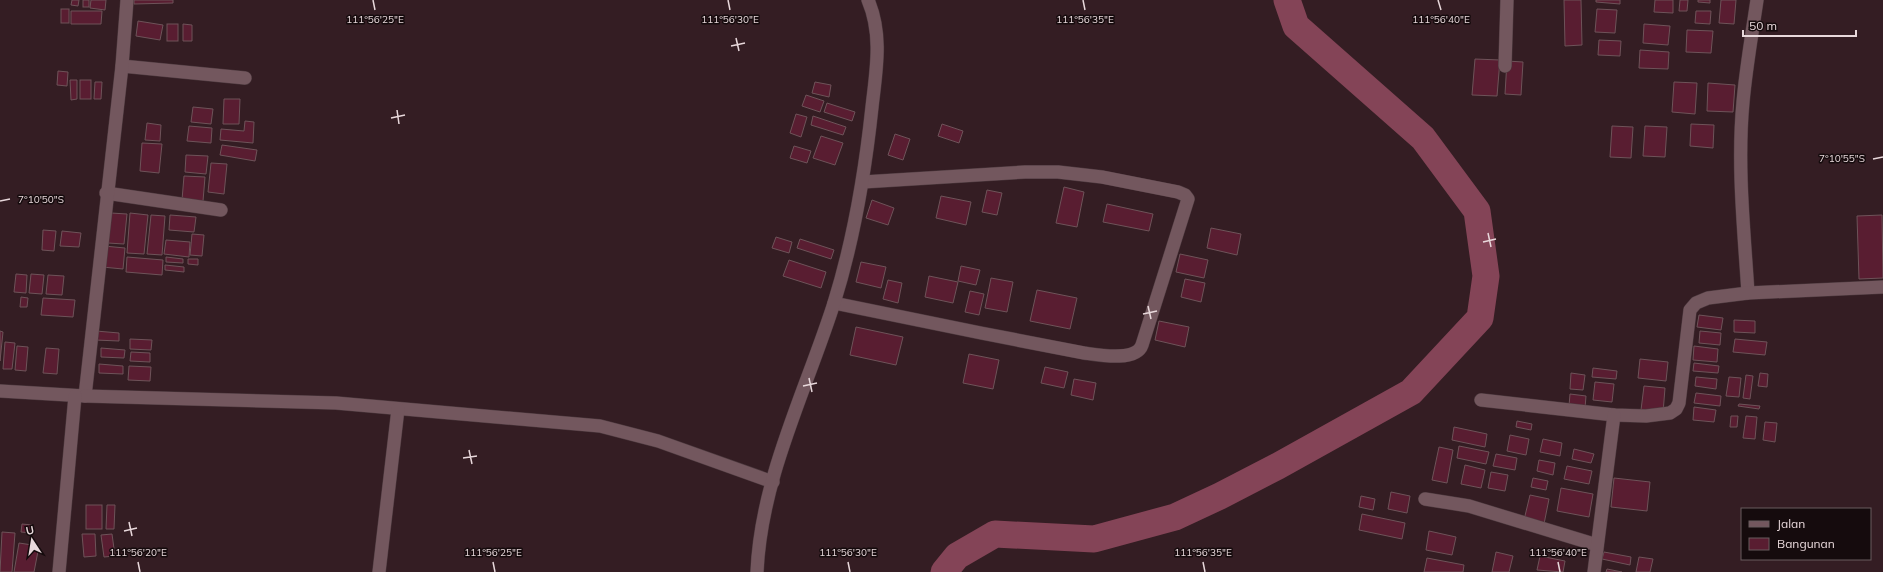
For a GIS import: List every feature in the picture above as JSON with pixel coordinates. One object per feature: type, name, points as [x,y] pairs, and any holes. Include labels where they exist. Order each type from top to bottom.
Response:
[{"type":"street","points":[[58,572],[122,66],[126,0]]},
{"type":"street","points":[[758,572],[760,538],[773,482],[790,425],[834,303],[863,182],[878,56],[877,28],[868,0]]},
{"type":"street","points":[[1505,66],[1507,0]]},
{"type":"street","points":[[1748,293],[1742,190],[1742,132],[1743,103],[1757,0]]},
{"type":"street","points":[[122,66],[244,78]]},
{"type":"street","points":[[834,303],[981,334],[1099,355],[1132,355],[1139,350],[1142,344],[1188,201],[1185,195],[1178,192],[1102,177],[1058,172],[1026,172],[863,182]]},
{"type":"street","points":[[106,193],[221,210]]},
{"type":"street","points":[[1481,400],[1614,415],[1670,413],[1676,409],[1679,403],[1690,310],[1696,303],[1708,298],[1748,293],[1883,287]]},
{"type":"street","points":[[0,391],[80,396],[336,403],[600,426],[658,441],[773,482]]},
{"type":"street","points":[[379,572],[398,409]]},
{"type":"street","points":[[1594,572],[1614,415]]},
{"type":"street","points":[[1425,499],[1469,506],[1597,545]]},
{"type":"building","points":[[72,0],[79,0],[78,6],[71,5]]},
{"type":"building","points":[[83,0],[89,0],[89,7],[83,7]]},
{"type":"building","points":[[91,0],[106,0],[105,10],[90,8]]},
{"type":"building","points":[[134,0],[173,0],[173,3],[134,4]]},
{"type":"building","points":[[1564,0],[1581,0],[1582,45],[1565,46]]},
{"type":"building","points":[[1596,0],[1620,0],[1620,4],[1596,2]]},
{"type":"building","points":[[1655,0],[1673,0],[1673,13],[1654,12]]},
{"type":"building","points":[[1680,0],[1688,0],[1687,11],[1679,11]]},
{"type":"building","points":[[1698,0],[1710,0],[1710,3],[1698,2]]},
{"type":"building","points":[[1721,0],[1736,0],[1734,24],[1719,23]]},
{"type":"building","points":[[61,9],[69,9],[69,23],[61,23]]},
{"type":"building","points":[[1597,9],[1617,10],[1615,33],[1595,32]]},
{"type":"building","points":[[71,11],[102,11],[101,24],[71,24]]},
{"type":"building","points":[[1696,11],[1711,11],[1710,24],[1695,23]]},
{"type":"building","points":[[138,21],[163,25],[160,40],[136,36]]},
{"type":"building","points":[[167,24],[178,24],[178,41],[167,41]]},
{"type":"building","points":[[183,24],[192,25],[192,41],[183,41]]},
{"type":"building","points":[[1644,24],[1670,26],[1668,45],[1643,43]]},
{"type":"building","points":[[1687,30],[1713,31],[1711,53],[1686,52]]},
{"type":"building","points":[[1599,40],[1621,41],[1620,56],[1598,55]]},
{"type":"building","points":[[1640,50],[1669,52],[1668,69],[1639,68]]},
{"type":"building","points":[[1475,59],[1500,60],[1497,96],[1472,95]]},
{"type":"building","points":[[1507,61],[1523,62],[1521,95],[1505,94]]},
{"type":"building","points":[[58,71],[68,72],[67,86],[57,85]]},
{"type":"building","points":[[70,80],[77,80],[77,99],[71,100]]},
{"type":"building","points":[[80,80],[91,80],[91,99],[80,99]]},
{"type":"building","points":[[95,82],[102,82],[101,99],[94,99]]},
{"type":"building","points":[[815,82],[831,85],[829,97],[812,93]]},
{"type":"building","points":[[1674,82],[1697,83],[1695,114],[1672,112]]},
{"type":"building","points":[[1708,83],[1735,85],[1733,112],[1707,111]]},
{"type":"building","points":[[806,95],[824,101],[820,112],[802,106]]},
{"type":"building","points":[[224,99],[240,99],[239,124],[223,124]]},
{"type":"building","points":[[827,103],[855,112],[852,121],[824,112]]},
{"type":"building","points":[[193,107],[213,109],[211,124],[191,122]]},
{"type":"building","points":[[796,114],[807,117],[801,137],[790,133]]},
{"type":"building","points":[[813,116],[846,127],[843,135],[811,125]]},
{"type":"building","points":[[245,121],[254,122],[253,143],[220,140],[221,129],[244,131]]},
{"type":"building","points":[[147,123],[161,125],[160,141],[145,140]]},
{"type":"building","points":[[942,124],[963,131],[959,143],[938,136]]},
{"type":"building","points":[[1691,124],[1714,125],[1713,148],[1690,146]]},
{"type":"building","points":[[189,126],[212,128],[211,143],[187,141]]},
{"type":"building","points":[[1612,126],[1633,127],[1631,158],[1610,157]]},
{"type":"building","points":[[1645,126],[1667,127],[1665,157],[1643,156]]},
{"type":"building","points":[[895,134],[910,139],[903,160],[888,155]]},
{"type":"building","points":[[821,136],[843,143],[835,165],[813,158]]},
{"type":"building","points":[[142,143],[162,144],[159,173],[140,171]]},
{"type":"building","points":[[222,145],[257,150],[255,161],[220,155]]},
{"type":"building","points":[[794,146],[811,151],[807,163],[790,158]]},
{"type":"building","points":[[186,155],[208,156],[206,174],[185,172]]},
{"type":"building","points":[[211,163],[227,164],[224,194],[208,192]]},
{"type":"building","points":[[184,176],[205,177],[203,201],[182,200]]},
{"type":"building","points":[[1064,187],[1084,192],[1077,227],[1056,223]]},
{"type":"building","points":[[987,190],[1002,193],[997,215],[982,212]]},
{"type":"building","points":[[941,196],[971,202],[966,225],[936,218]]},
{"type":"building","points":[[872,200],[894,208],[888,225],[866,218]]},
{"type":"building","points":[[1107,204],[1153,214],[1149,231],[1103,222]]},
{"type":"building","points":[[111,213],[127,214],[124,244],[108,243]]},
{"type":"building","points":[[130,213],[148,215],[144,254],[127,253]]},
{"type":"building","points":[[151,215],[165,216],[162,255],[147,254]]},
{"type":"building","points":[[170,215],[196,217],[194,232],[169,230]]},
{"type":"building","points":[[1882,215],[1883,278],[1859,279],[1857,216]]},
{"type":"building","points":[[1211,228],[1241,234],[1237,255],[1207,248]]},
{"type":"building","points":[[43,230],[56,231],[54,251],[42,250]]},
{"type":"building","points":[[62,231],[81,233],[79,247],[60,246]]},
{"type":"building","points":[[192,234],[204,235],[202,256],[190,255]]},
{"type":"building","points":[[776,237],[792,242],[789,253],[772,248]]},
{"type":"building","points":[[800,239],[834,250],[831,259],[797,248]]},
{"type":"building","points":[[166,240],[190,242],[189,257],[164,254]]},
{"type":"building","points":[[104,246],[125,248],[123,269],[102,267]]},
{"type":"building","points":[[1180,254],[1208,260],[1204,278],[1176,272]]},
{"type":"building","points":[[127,257],[163,260],[162,275],[126,272]]},
{"type":"building","points":[[166,257],[183,259],[183,263],[166,262]]},
{"type":"building","points":[[188,259],[198,259],[198,265],[188,264]]},
{"type":"building","points":[[789,260],[826,272],[821,288],[783,276]]},
{"type":"building","points":[[861,262],[886,267],[881,288],[856,282]]},
{"type":"building","points":[[165,265],[184,267],[184,272],[165,270]]},
{"type":"building","points":[[961,266],[980,270],[976,285],[958,281]]},
{"type":"building","points":[[16,274],[27,275],[26,293],[14,292]]},
{"type":"building","points":[[31,274],[44,275],[42,294],[29,293]]},
{"type":"building","points":[[48,275],[64,276],[62,295],[46,294]]},
{"type":"building","points":[[929,276],[958,282],[953,303],[925,297]]},
{"type":"building","points":[[991,278],[1013,282],[1007,312],[985,308]]},
{"type":"building","points":[[1185,279],[1205,283],[1201,302],[1181,297]]},
{"type":"building","points":[[888,280],[902,283],[898,303],[883,299]]},
{"type":"building","points":[[1037,290],[1077,298],[1070,329],[1030,321]]},
{"type":"building","points":[[970,291],[984,294],[979,315],[965,312]]},
{"type":"building","points":[[21,297],[28,298],[27,307],[20,307]]},
{"type":"building","points":[[43,298],[75,300],[73,317],[41,315]]},
{"type":"building","points":[[1699,315],[1723,318],[1721,330],[1697,327]]},
{"type":"building","points":[[1734,320],[1755,321],[1755,333],[1734,332]]},
{"type":"building","points":[[1159,321],[1189,327],[1185,347],[1155,340]]},
{"type":"building","points":[[856,327],[903,337],[896,365],[850,355]]},
{"type":"building","points":[[0,331],[3,332],[0,361]]},
{"type":"building","points":[[96,331],[119,333],[119,341],[95,340]]},
{"type":"building","points":[[1700,331],[1721,333],[1720,345],[1699,343]]},
{"type":"building","points":[[130,339],[152,340],[151,350],[130,349]]},
{"type":"building","points":[[1735,339],[1767,342],[1765,355],[1733,352]]},
{"type":"building","points":[[5,342],[15,343],[12,369],[3,369]]},
{"type":"building","points":[[17,346],[28,347],[26,371],[15,370]]},
{"type":"building","points":[[1694,346],[1718,349],[1717,362],[1693,360]]},
{"type":"building","points":[[46,348],[59,349],[57,374],[43,373]]},
{"type":"building","points":[[101,348],[125,350],[124,358],[101,357]]},
{"type":"building","points":[[131,352],[150,353],[150,362],[130,361]]},
{"type":"building","points":[[969,354],[999,360],[993,389],[963,383]]},
{"type":"building","points":[[1640,359],[1668,362],[1666,381],[1638,378]]},
{"type":"building","points":[[1694,363],[1719,366],[1718,373],[1693,371]]},
{"type":"building","points":[[99,364],[123,366],[123,374],[99,373]]},
{"type":"building","points":[[129,366],[151,367],[150,381],[128,380]]},
{"type":"building","points":[[1045,367],[1068,372],[1064,388],[1041,383]]},
{"type":"building","points":[[1593,368],[1617,371],[1616,379],[1592,377]]},
{"type":"building","points":[[1571,373],[1585,375],[1583,390],[1570,389]]},
{"type":"building","points":[[1760,373],[1768,374],[1767,387],[1758,386]]},
{"type":"building","points":[[1746,375],[1753,376],[1750,399],[1743,398]]},
{"type":"building","points":[[1696,377],[1717,379],[1716,389],[1695,386]]},
{"type":"building","points":[[1729,377],[1741,378],[1739,397],[1726,396]]},
{"type":"building","points":[[1074,379],[1096,383],[1093,400],[1071,395]]},
{"type":"building","points":[[1595,382],[1614,384],[1612,402],[1593,400]]},
{"type":"building","points":[[1644,386],[1665,388],[1663,413],[1641,410]]},
{"type":"building","points":[[1696,393],[1721,396],[1720,406],[1694,403]]},
{"type":"building","points":[[1570,394],[1586,396],[1585,408],[1569,406]]},
{"type":"building","points":[[1739,404],[1760,406],[1759,409],[1738,406]]},
{"type":"building","points":[[1694,407],[1716,410],[1714,422],[1693,420]]},
{"type":"building","points":[[1731,416],[1738,416],[1737,427],[1730,427]]},
{"type":"building","points":[[1746,416],[1757,417],[1755,439],[1743,438]]},
{"type":"building","points":[[1517,421],[1532,424],[1531,430],[1516,427]]},
{"type":"building","points":[[1765,422],[1777,423],[1775,442],[1763,440]]},
{"type":"building","points":[[1454,427],[1487,434],[1485,447],[1452,440]]},
{"type":"building","points":[[1510,435],[1529,439],[1526,455],[1507,451]]},
{"type":"building","points":[[1543,439],[1562,443],[1560,456],[1540,452]]},
{"type":"building","points":[[1459,446],[1489,452],[1486,464],[1457,458]]},
{"type":"building","points":[[1439,447],[1453,450],[1447,483],[1432,480]]},
{"type":"building","points":[[1574,449],[1594,454],[1591,463],[1572,459]]},
{"type":"building","points":[[1496,454],[1517,458],[1515,470],[1493,466]]},
{"type":"building","points":[[1539,460],[1555,463],[1553,475],[1537,471]]},
{"type":"building","points":[[1465,465],[1485,470],[1481,488],[1461,484]]},
{"type":"building","points":[[1567,466],[1592,471],[1589,484],[1564,479]]},
{"type":"building","points":[[1491,472],[1508,475],[1505,491],[1488,488]]},
{"type":"building","points":[[1533,478],[1548,481],[1546,490],[1531,487]]},
{"type":"building","points":[[1614,478],[1650,482],[1647,511],[1611,507]]},
{"type":"building","points":[[1561,488],[1593,494],[1589,517],[1557,511]]},
{"type":"building","points":[[1391,492],[1410,496],[1407,513],[1388,509]]},
{"type":"building","points":[[1530,495],[1549,499],[1544,524],[1524,520]]},
{"type":"building","points":[[1361,496],[1375,499],[1373,510],[1359,507]]},
{"type":"building","points":[[86,505],[102,505],[102,529],[86,529]]},
{"type":"building","points":[[107,505],[115,505],[114,529],[106,529]]},
{"type":"building","points":[[1362,514],[1405,523],[1402,539],[1359,530]]},
{"type":"building","points":[[22,524],[32,525],[31,533],[21,532]]},
{"type":"building","points":[[1429,531],[1456,537],[1452,555],[1426,550]]},
{"type":"building","points":[[2,532],[15,533],[12,572],[0,572]]},
{"type":"building","points":[[82,534],[95,534],[96,556],[84,557]]},
{"type":"building","points":[[112,534],[115,556],[104,557],[101,535]]},
{"type":"building","points":[[19,543],[39,546],[34,572],[14,572]]},
{"type":"building","points":[[1496,552],[1513,556],[1509,572],[1492,572]]},
{"type":"building","points":[[1604,552],[1631,557],[1630,565],[1602,559]]},
{"type":"building","points":[[1540,556],[1565,561],[1563,572],[1537,570]]},
{"type":"building","points":[[1639,557],[1653,559],[1650,572],[1636,572]]},
{"type":"building","points":[[1427,558],[1464,565],[1463,572],[1424,572]]},
{"type":"building","points":[[1607,569],[1622,572],[1606,572]]},
{"type":"waterway","points":[[944,572],[957,556],[995,534],[1094,539],[1175,517],[1220,496],[1278,466],[1411,392],[1480,318],[1486,276],[1477,211],[1423,138],[1296,26],[1287,0]]}]
